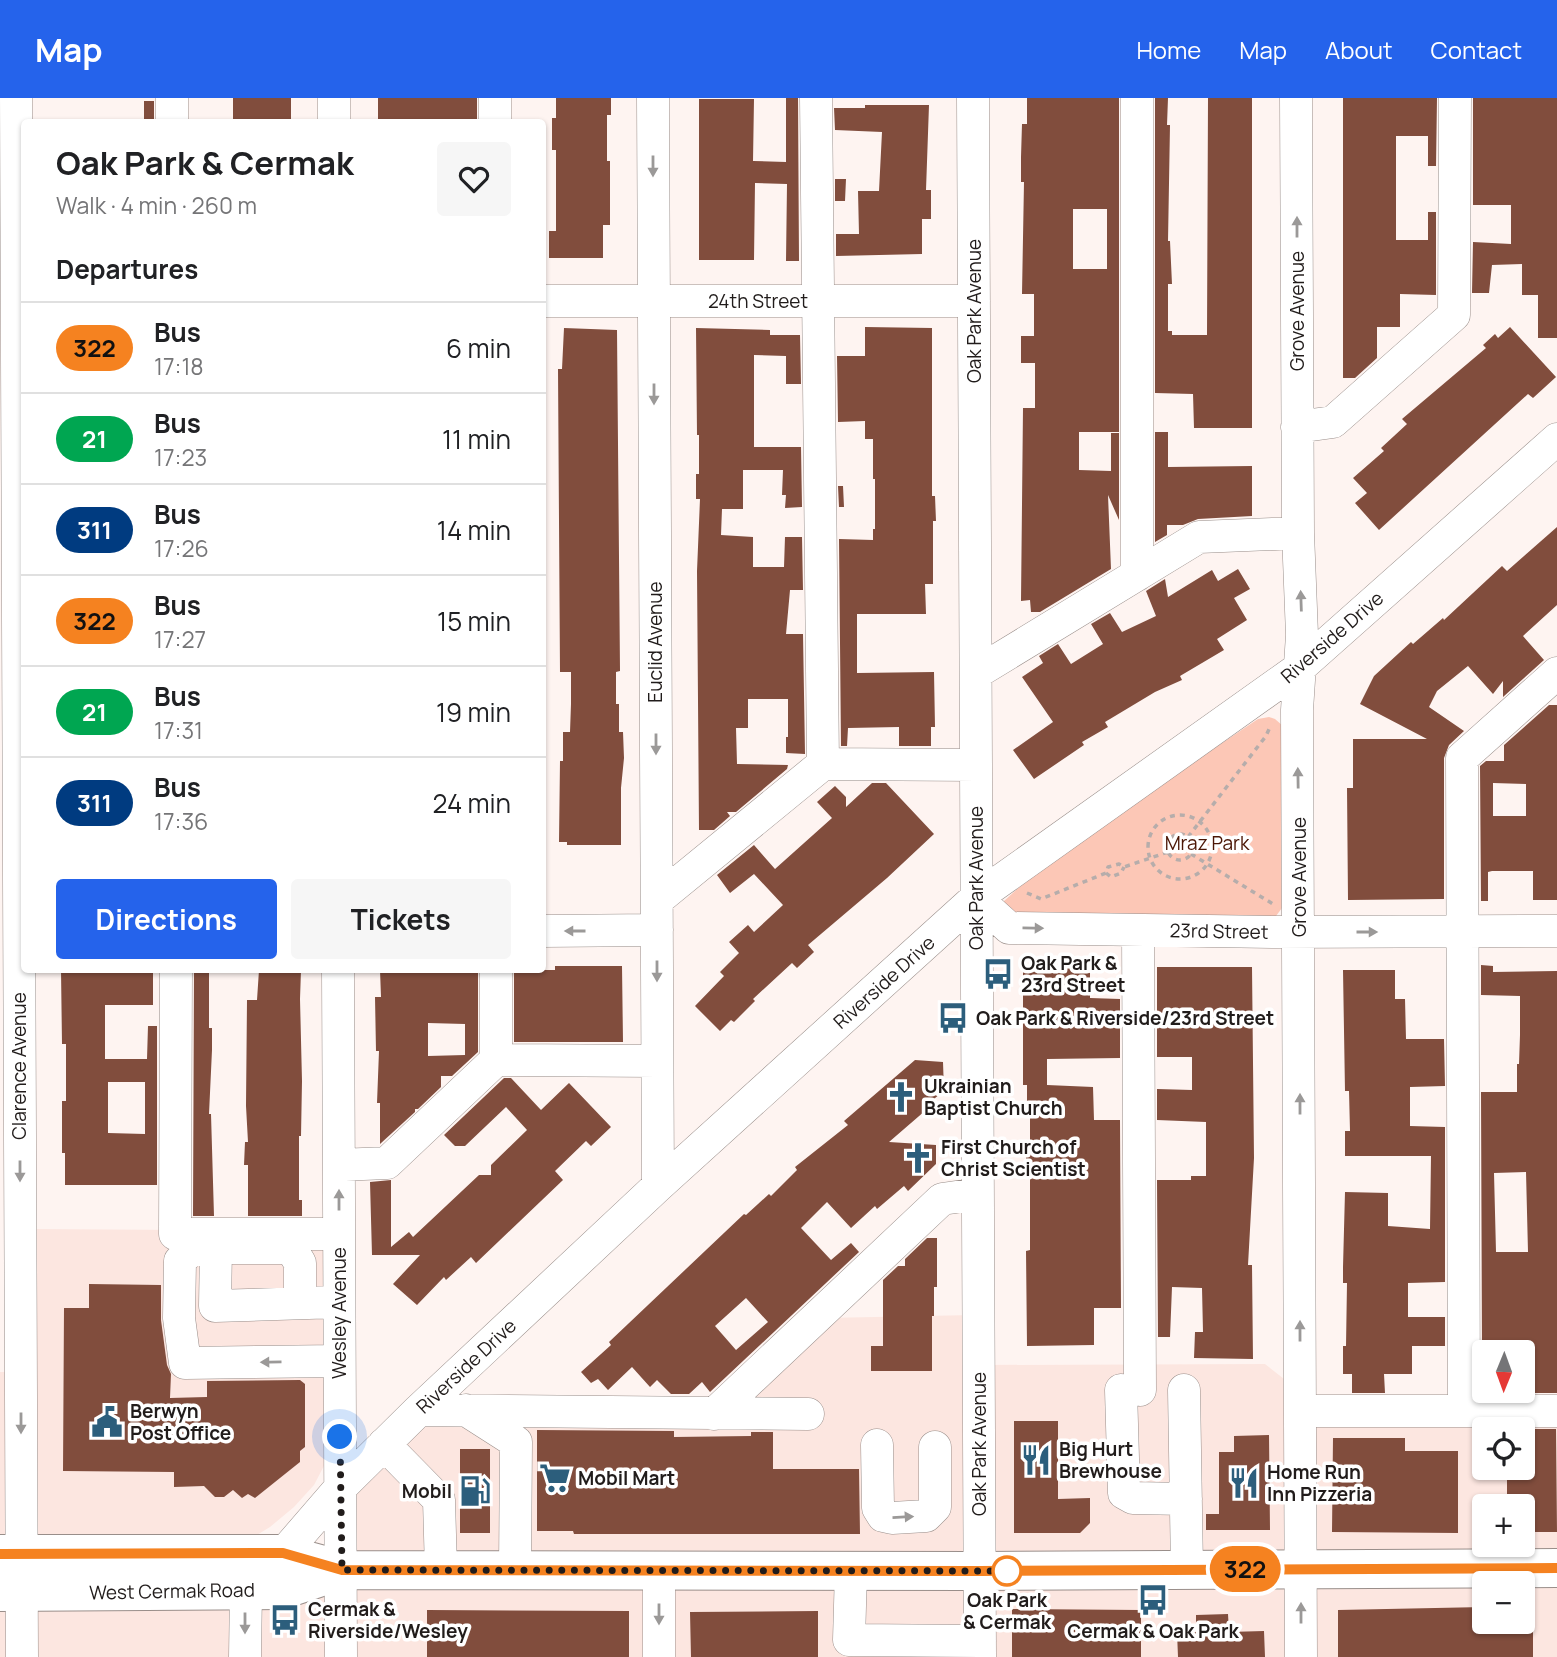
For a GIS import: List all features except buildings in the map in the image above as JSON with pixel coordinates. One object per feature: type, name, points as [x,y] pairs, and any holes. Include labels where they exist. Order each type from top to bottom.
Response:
[{"type":"main road","name":"West Cermak Road","points":[[10,1554],[270,1578]]},
{"type":"main road","name":"West Cermak Road","points":[[11,1592],[270,1578],[342,1570],[1557,1568]]},
{"type":"street","name":"Clarence Avenue","points":[[16,98],[10,1554],[11,1592],[22,1657]]},
{"type":"street","points":[[172,98],[172,119]]},
{"type":"street","points":[[334,98],[334,119]]},
{"type":"street","points":[[495,98],[495,119]]},
{"type":"street","name":"Euclid Avenue","points":[[653,98],[658,1186]]},
{"type":"street","points":[[816,98],[822,764]]},
{"type":"street","name":"Oak Park Avenue","points":[[973,98],[980,1649]]},
{"type":"street","points":[[1136,98],[1138,575]]},
{"type":"street","name":"Grove Avenue","points":[[1296,98],[1298,533],[1302,635],[1298,669],[1301,1657]]},
{"type":"street","points":[[1297,427],[1333,422],[1454,315],[1455,98]]},
{"type":"street","name":"24th Street","points":[[546,301],[974,301]]},
{"type":"street","name":"Riverside Drive","points":[[270,1578],[340,1489],[419,1410],[658,1186],[976,898],[1298,669],[1557,439]]},
{"type":"street","points":[[975,673],[1199,537],[1298,533]]},
{"type":"street","points":[[1464,1411],[1462,758],[1557,673]]},
{"type":"street","points":[[546,930],[657,915],[822,764],[976,765]]},
{"type":"street","name":"23rd Street","points":[[976,898],[1009,928],[1299,932],[1557,931]]},
{"type":"street","points":[[1138,930],[1131,1390],[1124,1493],[1133,1498],[1186,1499]]},
{"type":"street","points":[[176,973],[175,1234],[216,1241],[291,1241],[339,1234]]},
{"type":"street","name":"Wesley Avenue","points":[[338,973],[341,1657]]},
{"type":"street","points":[[496,973],[496,1060]]},
{"type":"street","points":[[339,1165],[387,1163],[496,1060],[657,1061]]},
{"type":"street","points":[[714,1414],[942,1199],[977,1194]]},
{"type":"street","points":[[216,1241],[215,1306],[339,1303]]},
{"type":"street","points":[[216,1241],[191,1250],[180,1261],[179,1318],[185,1363],[339,1361]]},
{"type":"street","points":[[291,1241],[300,1263],[300,1303]]},
{"type":"street","points":[[1184,1390],[1187,1569]]},
{"type":"street","points":[[1301,1405],[1464,1411],[1557,1411]]},
{"type":"street","points":[[419,1410],[808,1414]]},
{"type":"street","points":[[466,1410],[516,1441],[515,1570]]},
{"type":"street","points":[[384,1444],[439,1500],[441,1570]]},
{"type":"street","points":[[877,1445],[878,1508],[883,1516],[892,1518],[926,1516],[934,1507],[934,1447]]},
{"type":"street","points":[[659,1571],[660,1657]]},
{"type":"street","points":[[851,1571],[841,1648],[980,1649]]},
{"type":"street","points":[[245,1657],[270,1578]]},
{"type":"path","points":[[1188,837],[1266,736],[1271,725]]},
{"type":"path","points":[[1182,815],[1199,821],[1211,838],[1212,852],[1207,864],[1194,876],[1177,879],[1160,872],[1150,858],[1149,839],[1158,824],[1169,817],[1182,815]]},
{"type":"path","points":[[1181,835],[1188,837],[1192,843],[1191,854],[1181,860],[1173,858],[1168,852],[1171,838],[1181,835]]},
{"type":"path","points":[[1036,907],[1041,900],[1106,873],[1111,877],[1121,873],[1124,867],[1168,852]]},
{"type":"path","points":[[1191,854],[1273,904]]},
{"type":"path","points":[[1022,892],[1041,900]]},
{"type":"shaded area","points":[[33,1229],[327,1231],[326,1462],[314,1485],[294,1507],[270,1527],[247,1541],[35,1541]]},
{"type":"shaded area","points":[[974,1315],[976,1568],[345,1567],[343,1491],[428,1406],[729,1406],[825,1318]]},
{"type":"shaded area","points":[[1265,1364],[1302,1393],[1303,1409],[1557,1410],[1557,1657],[984,1657],[981,1365]]},
{"type":"shaded area","points":[[0,1372],[17,1372],[16,1541],[0,1541]]},
{"type":"shaded area","points":[[346,1574],[975,1575],[976,1657],[346,1657]]},
{"type":"shaded area","points":[[338,1576],[338,1657],[0,1657],[0,1596]]},
{"type":"green space","name":"Mraz Park","points":[[1269,717],[1283,726],[1285,904],[1276,916],[1019,917],[1003,902],[1052,857],[1258,719]]},
{"type":"bus line","name":"322","points":[[0,1554],[283,1553],[342,1570],[1557,1568]]},
{"type":"place","name":"Oak Park & 23rd Street","points":[[998,974]]},
{"type":"place","name":"Oak Park & Riverside/23rd Street","points":[[953,1018]]},
{"type":"place","name":"Ukrainian Baptist Church","points":[[901,1097]]},
{"type":"place","name":"First Church of Christ Scientist","points":[[918,1158]]},
{"type":"place","name":"Berwyn Post Office","points":[[107,1422]]},
{"type":"place","name":"Big Hurt Brewhouse","points":[[1036,1460]]},
{"type":"place","name":"Mobil Mart","points":[[555,1478]]},
{"type":"place","name":"Home Run Inn Pizzeria","points":[[1244,1483]]},
{"type":"place","name":"Mobil","points":[[475,1491]]},
{"type":"place","name":"Oak Park & Cermak","points":[[1007,1571]]},
{"type":"place","name":"Cermak & Oak Park","points":[[1153,1600]]},
{"type":"place","name":"Cermak & Riverside/Wesley","points":[[285,1620]]},
{"type":"route","points":[[340,1437],[342,1570],[1012,1571],[1007,1571]]}]
